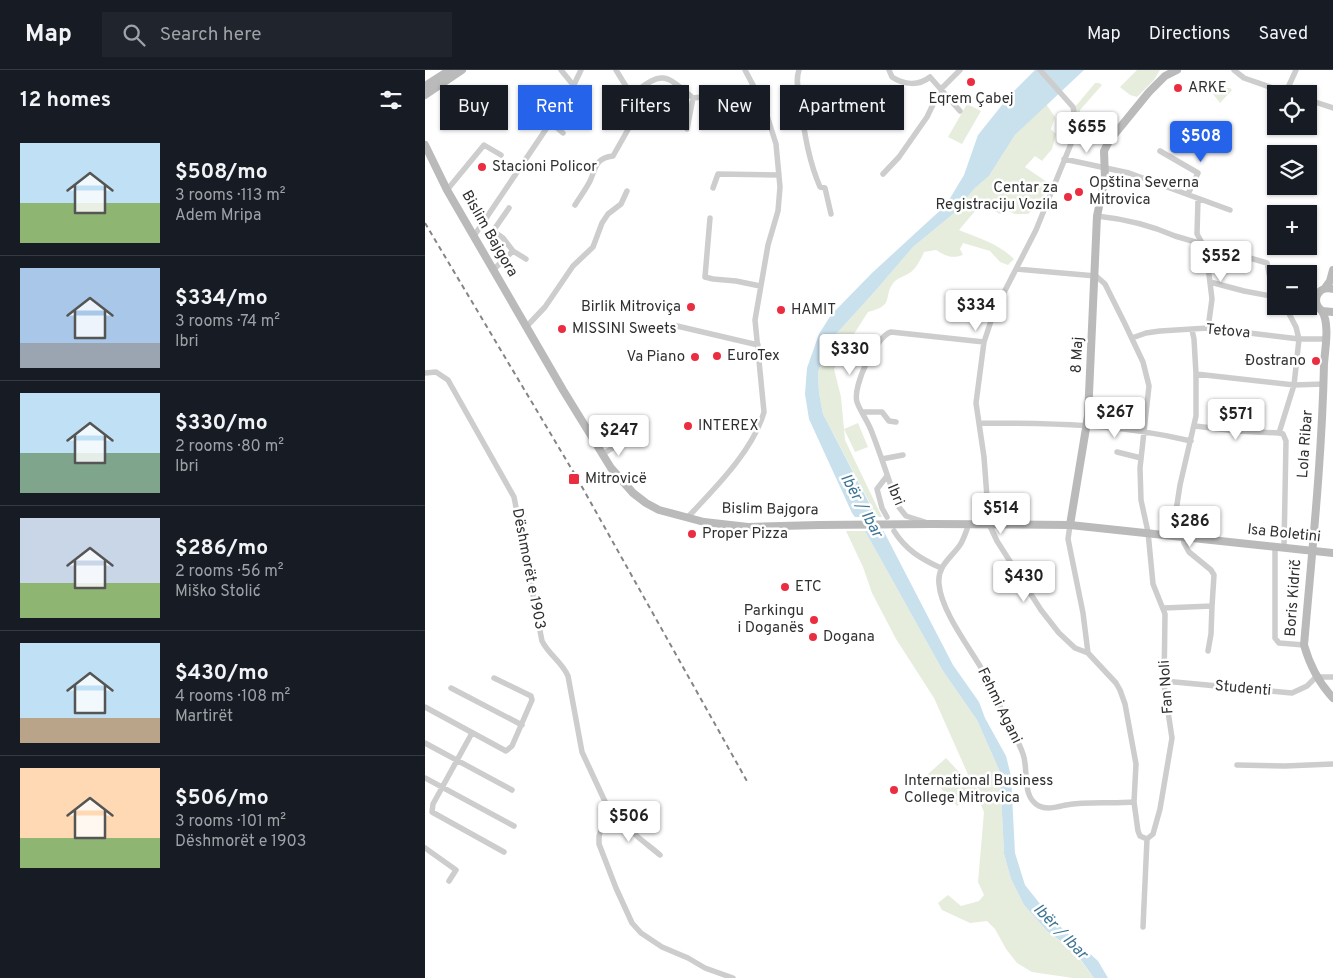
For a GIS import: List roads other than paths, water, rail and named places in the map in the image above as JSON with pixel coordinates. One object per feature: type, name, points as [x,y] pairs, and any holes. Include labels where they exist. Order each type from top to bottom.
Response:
[{"type":"main road","points":[[425,92],[450,70]]},
{"type":"main road","points":[[425,92],[462,70]]},
{"type":"main road","name":"8 Maj","points":[[1070,525],[1087,426],[1096,276],[1097,216],[1106,169],[1104,159],[1109,141],[1149,92],[1167,73],[1177,70]]},
{"type":"main road","name":"Bislim Bajgora","points":[[425,145],[427,153],[447,190],[563,390],[622,482],[646,503],[659,510],[687,518],[748,527],[932,524]]},
{"type":"main road","points":[[1329,288],[1333,270]]},
{"type":"main road","name":"Lola Ribar","points":[[1329,288],[1320,291],[1316,298],[1329,333]]},
{"type":"main road","points":[[1322,311],[1332,312]]},
{"type":"main road","name":"Lola Ribar","points":[[1312,551],[1321,447],[1324,384],[1332,312]]},
{"type":"main road","name":"Isa Boletini","points":[[932,524],[1070,525],[1333,553]]},
{"type":"main road","name":"Boris Kidrič","points":[[1312,551],[1304,645],[1310,666],[1316,677],[1333,698]]},
{"type":"street","points":[[561,70],[574,85]]},
{"type":"street","points":[[575,85],[581,70]]},
{"type":"street","points":[[616,70],[625,85]]},
{"type":"street","points":[[687,518],[733,465],[761,422],[764,403],[755,320],[768,245],[778,211],[780,187],[776,144],[764,106],[745,70]]},
{"type":"street","points":[[749,77],[752,70]]},
{"type":"street","points":[[799,70],[797,75],[804,137],[815,176],[820,187],[825,188],[831,214]]},
{"type":"street","points":[[889,70],[893,77],[906,83],[917,83],[930,77],[932,70]]},
{"type":"street","points":[[883,174],[899,157],[927,117],[941,90],[960,70]]},
{"type":"street","points":[[1040,70],[1073,107],[1077,129],[1040,221],[994,312],[984,342],[976,403],[985,457],[989,524],[997,541],[1053,626],[1071,646],[1088,653],[1116,683],[1123,697],[1135,764],[1134,802],[1138,831],[1140,836],[1147,839],[1143,928]]},
{"type":"street","points":[[1234,70],[1244,78],[1267,86]]},
{"type":"street","points":[[1291,85],[1296,70]]},
{"type":"street","points":[[644,85],[653,77],[664,76],[677,85]]},
{"type":"street","points":[[930,77],[960,111]]},
{"type":"street","points":[[689,95],[693,98],[699,97]]},
{"type":"street","points":[[689,111],[693,98]]},
{"type":"street","points":[[1317,103],[1333,108]]},
{"type":"street","points":[[474,236],[545,130]]},
{"type":"street","points":[[559,130],[563,133]]},
{"type":"street","points":[[575,205],[591,178],[594,169],[604,158],[613,156],[628,130]]},
{"type":"street","points":[[447,190],[484,145],[501,155]]},
{"type":"street","points":[[1159,151],[1198,173],[1188,194]]},
{"type":"street","points":[[1064,159],[1129,173],[1229,210]]},
{"type":"street","points":[[713,188],[718,174],[779,175]]},
{"type":"street","points":[[527,326],[545,307],[573,266],[593,247],[605,218],[621,204],[627,191]]},
{"type":"street","points":[[1199,199],[1197,234],[1205,250],[1212,306],[1208,328]]},
{"type":"street","points":[[509,208],[493,231],[503,238],[513,251],[526,259]]},
{"type":"street","points":[[1097,216],[1123,218],[1175,236],[1267,263],[1267,265]]},
{"type":"street","points":[[710,218],[705,277],[760,286]]},
{"type":"street","points":[[493,270],[513,251]]},
{"type":"street","points":[[1016,270],[1096,276]]},
{"type":"street","name":"Fan Noli","points":[[1096,276],[1105,284],[1132,338],[1143,362],[1149,386],[1141,458],[1141,500],[1148,532],[1153,584],[1165,614],[1164,681],[1172,738],[1160,808],[1153,834],[1147,839]]},
{"type":"street","points":[[1210,282],[1267,295]]},
{"type":"street","points":[[1279,433],[1294,385],[1299,339],[1296,326],[1290,315]]},
{"type":"street","points":[[677,326],[758,345]]},
{"type":"street","name":"Tetova","points":[[1132,338],[1160,331],[1208,328],[1299,339],[1329,333]]},
{"type":"street","points":[[1192,330],[1197,405],[1195,426],[1180,485],[1176,511],[1179,536],[1189,552],[1211,570],[1214,575],[1211,634],[1208,651]]},
{"type":"street","name":"Ibri","points":[[932,524],[912,518],[902,512],[898,506],[870,428],[856,400],[861,375],[874,349],[886,333],[895,331],[984,342]]},
{"type":"street","name":"Dëshmorët e 1903","points":[[425,372],[437,372],[449,380],[514,497],[542,641],[549,652],[565,669],[568,676],[581,747],[588,767],[607,805],[607,815]]},
{"type":"street","points":[[1196,374],[1294,385],[1324,384]]},
{"type":"street","points":[[863,412],[881,412],[889,421],[896,422]]},
{"type":"street","points":[[979,423],[1056,423],[1145,432],[1191,441]]},
{"type":"street","points":[[1195,426],[1283,434],[1286,441],[1275,638],[1279,643],[1304,645]]},
{"type":"street","points":[[603,454],[624,441]]},
{"type":"street","points":[[1117,452],[1141,458]]},
{"type":"street","points":[[882,459],[903,455]]},
{"type":"street","name":"Ibri","points":[[887,476],[877,489],[882,508],[887,516]]},
{"type":"street","points":[[941,568],[960,545],[969,524]]},
{"type":"street","points":[[1070,525],[1068,539],[1083,614],[1088,653]]},
{"type":"street","name":"Ibri","points":[[895,531],[901,543],[923,560],[941,568]]},
{"type":"street","name":"Fehmi Agani","points":[[941,568],[939,586],[943,602],[964,641],[984,672],[1020,748],[1026,768],[1027,789],[1033,800],[1042,807],[1051,808],[1085,802],[1111,804],[1134,802]]},
{"type":"street","points":[[1164,608],[1212,606]]},
{"type":"street","points":[[1316,677],[1333,677]]},
{"type":"street","name":"Studenti","points":[[1164,681],[1292,693],[1301,690],[1316,677]]},
{"type":"street","points":[[425,707],[506,751],[512,746],[531,704],[531,696],[494,678]]},
{"type":"street","points":[[451,688],[521,725]]},
{"type":"street","points":[[472,733],[433,804],[433,814],[504,852]]},
{"type":"street","points":[[425,743],[512,790]]},
{"type":"street","points":[[1237,765],[1333,764]]},
{"type":"street","points":[[425,778],[514,826]]},
{"type":"street","points":[[660,855],[636,835],[623,820],[607,815],[599,836],[600,849],[632,923],[641,933],[662,947],[688,958],[705,968],[733,978]]},
{"type":"street","points":[[425,848],[456,870],[449,880]]},
{"type":"water","name":"Ibër / Ibar","points":[[1035,70],[1084,70],[1015,135],[989,176],[975,188],[953,214],[913,247],[829,342],[818,372],[819,393],[823,414],[953,665],[979,702],[985,718],[1006,756],[1011,776],[1015,853],[1025,885],[1052,919],[1098,961],[1108,978],[1094,978],[1075,952],[1047,931],[1024,905],[1011,879],[1004,854],[1000,772],[977,720],[943,671],[865,531],[852,513],[809,419],[805,394],[807,368],[819,334],[831,315],[872,273],[946,205],[964,175],[978,135],[1010,95]]},
{"type":"railway","points":[[425,223],[577,478],[748,783]]},
{"type":"place","name":"Eqrem Çabej","points":[[971,82]]},
{"type":"place","name":"ARKE","points":[[1178,88]]},
{"type":"place","name":"Stacioni Policor","points":[[482,167]]},
{"type":"place","name":"Opština Severna Mitrovica","points":[[1079,192]]},
{"type":"place","name":"Centar za Registraciju Vozila","points":[[1068,197]]},
{"type":"place","name":"Birlik Mitroviça","points":[[691,307]]},
{"type":"place","name":"HAMIT","points":[[781,310]]},
{"type":"place","name":"MISSINI Sweets","points":[[562,329]]},
{"type":"place","name":"EuroTex","points":[[717,356]]},
{"type":"place","name":"Va Piano","points":[[695,357]]},
{"type":"place","name":"Đostrano","points":[[1316,361]]},
{"type":"place","name":"INTEREX","points":[[688,426]]},
{"type":"place","name":"Mitrovicë","points":[[574,479]]},
{"type":"place","name":"Proper Pizza","points":[[692,534]]},
{"type":"place","name":"ETC","points":[[785,587]]},
{"type":"place","name":"Parkingu i Doganës","points":[[814,620]]},
{"type":"place","name":"Dogana","points":[[813,637]]},
{"type":"place","name":"International Business College Mitrovica","points":[[894,790]]}]
